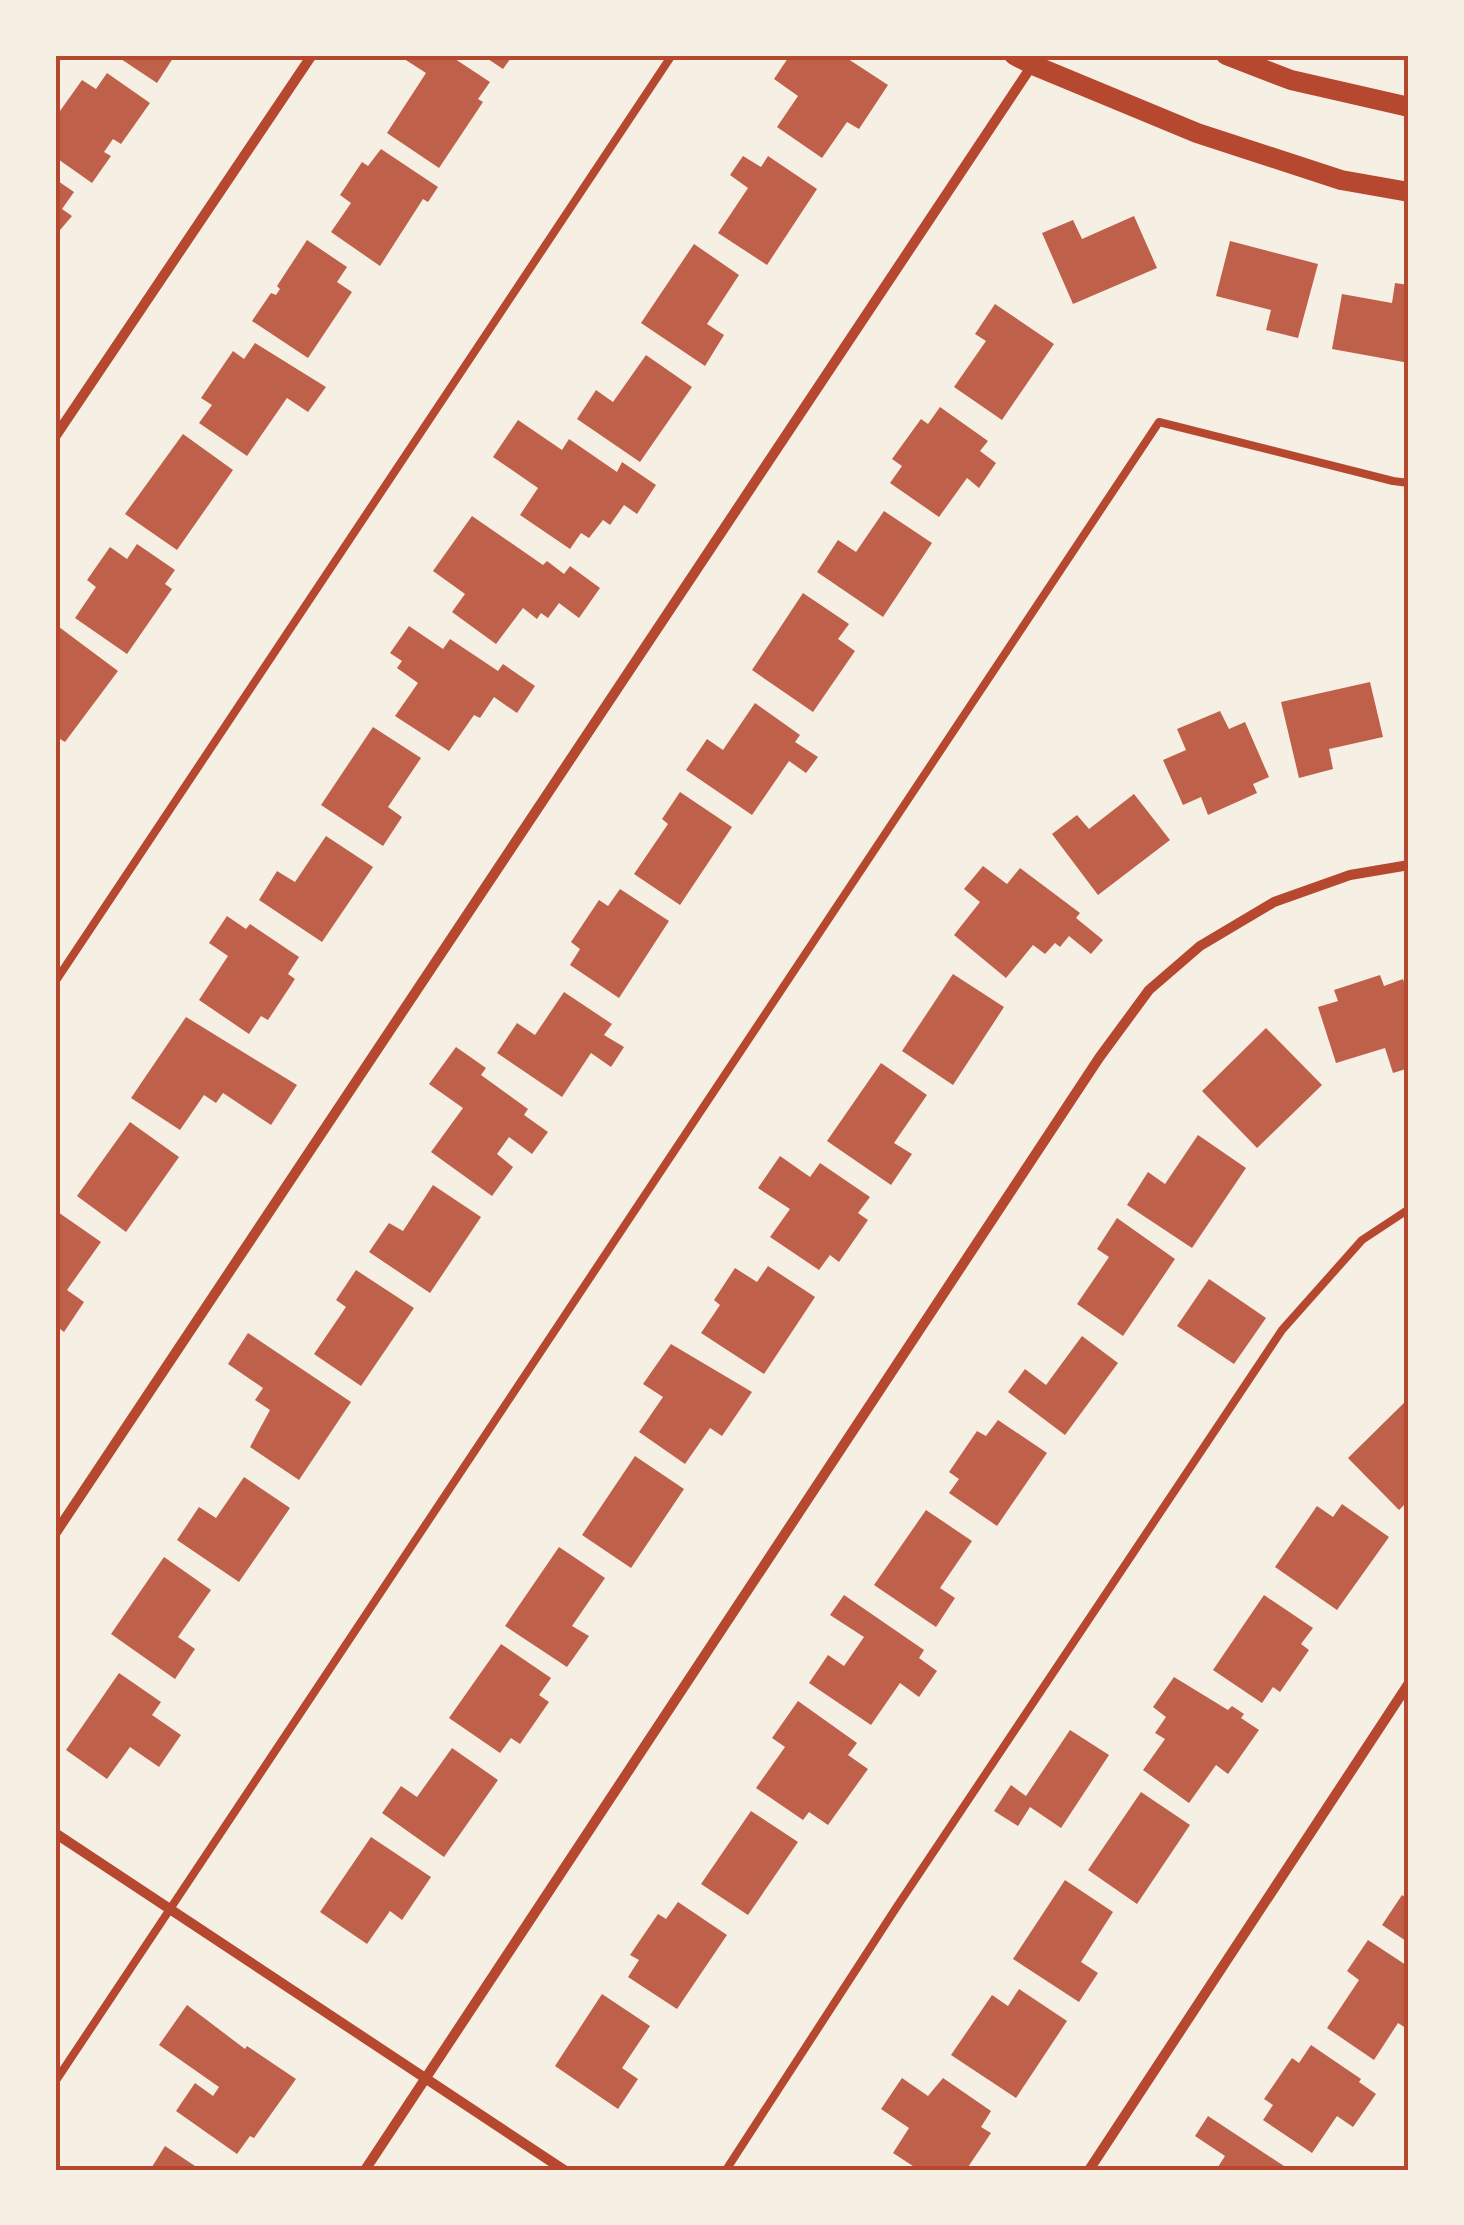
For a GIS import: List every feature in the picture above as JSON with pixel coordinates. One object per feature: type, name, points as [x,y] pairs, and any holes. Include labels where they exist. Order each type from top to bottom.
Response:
[{"type":"main road","points":[[1226,55],[1291,80],[1409,108]]},
{"type":"main road","points":[[1029,58],[1197,133],[1341,180],[1409,192]]},
{"type":"street","points":[[55,437],[312,55]]},
{"type":"street","points":[[55,1534],[1029,58]]},
{"type":"street","points":[[365,2170],[1098,1058],[1149,990],[1200,946],[1274,902],[1350,875],[1409,865]]},
{"type":"street","points":[[1089,2170],[1409,1683]]},
{"type":"street","points":[[55,1833],[564,2170]]},
{"type":"lane","points":[[55,982],[672,55]]},
{"type":"lane","points":[[55,2082],[1159,422],[1409,482]]},
{"type":"lane","points":[[726,2170],[906,1892],[1282,1330],[1362,1240],[1409,1209]]},
{"type":"building","points":[[115,55],[175,55],[157,83]]},
{"type":"building","points":[[398,55],[449,55],[490,82],[478,99],[483,102],[439,168],[387,133],[426,73]]},
{"type":"building","points":[[482,55],[513,55],[503,69]]},
{"type":"building","points":[[790,55],[842,55],[888,85],[859,129],[847,122],[822,158],[777,127],[798,96],[774,79]]},
{"type":"building","points":[[107,73],[150,103],[121,144],[113,139],[104,152],[111,156],[92,183],[55,157],[55,118],[82,80],[96,89]]},
{"type":"building","points":[[381,149],[438,187],[428,202],[423,199],[380,266],[331,232],[351,203],[340,195],[362,162],[368,166]]},
{"type":"building","points":[[743,156],[761,167],[768,156],[817,189],[767,265],[718,233],[748,188],[730,175]]},
{"type":"building","points":[[55,179],[74,192],[62,209],[72,216],[55,236]]},
{"type":"building","points":[[1134,216],[1157,268],[1073,304],[1042,233],[1073,220],[1082,239]]},
{"type":"building","points":[[307,240],[347,267],[337,282],[352,292],[308,358],[252,321],[271,293],[276,295],[280,289],[277,286]]},
{"type":"building","points":[[1230,241],[1318,264],[1298,338],[1266,330],[1271,310],[1216,296]]},
{"type":"building","points":[[694,244],[739,275],[707,324],[724,335],[705,366],[641,323]]},
{"type":"building","points":[[1395,283],[1409,285],[1409,363],[1332,349],[1342,294],[1392,303]]},
{"type":"building","points":[[995,304],[1054,344],[1002,420],[954,387],[986,341],[975,334]]},
{"type":"building","points":[[255,343],[326,387],[308,412],[287,398],[247,456],[199,423],[212,405],[201,398],[233,351],[244,359]]},
{"type":"building","points":[[646,355],[692,387],[640,462],[577,419],[596,390],[613,402]]},
{"type":"building","points":[[940,407],[988,441],[980,451],[996,463],[979,488],[967,478],[939,517],[890,483],[902,466],[892,459],[921,419],[928,424]]},
{"type":"building","points":[[518,420],[562,450],[569,439],[617,472],[622,462],[656,485],[637,514],[624,505],[610,525],[603,520],[589,538],[581,533],[570,549],[520,515],[538,488],[493,457]]},
{"type":"building","points":[[183,434],[233,470],[177,550],[125,514]]},
{"type":"building","points":[[884,511],[932,543],[883,617],[817,572],[838,540],[856,552]]},
{"type":"building","points":[[472,516],[543,565],[547,561],[564,574],[570,566],[600,588],[579,618],[559,603],[548,618],[541,613],[537,619],[523,608],[496,644],[452,612],[465,594],[433,571]]},
{"type":"building","points":[[137,544],[175,570],[165,584],[172,589],[127,654],[75,618],[96,587],[87,580],[110,547],[127,559]]},
{"type":"building","points":[[803,593],[849,624],[838,639],[855,651],[813,712],[752,670]]},
{"type":"building","points":[[55,624],[118,671],[65,742],[55,736]]},
{"type":"building","points":[[409,626],[443,649],[450,639],[498,671],[503,664],[535,686],[517,713],[494,697],[480,718],[474,715],[449,751],[395,716],[418,683],[397,668],[402,661],[390,653]]},
{"type":"building","points":[[1370,682],[1383,737],[1329,749],[1333,769],[1299,778],[1281,702]]},
{"type":"building","points":[[755,703],[800,735],[795,742],[818,757],[806,773],[789,761],[752,815],[686,770],[707,739],[723,750]]},
{"type":"building","points":[[1220,711],[1229,729],[1245,722],[1269,777],[1253,784],[1257,793],[1208,815],[1201,797],[1183,805],[1163,760],[1186,750],[1177,729]]},
{"type":"building","points":[[373,727],[421,758],[388,807],[402,817],[383,846],[321,805]]},
{"type":"building","points":[[680,792],[732,827],[680,905],[634,874],[668,824],[662,819]]},
{"type":"building","points":[[1134,794],[1170,840],[1098,895],[1052,834],[1077,815],[1089,829]]},
{"type":"building","points":[[326,836],[373,867],[322,942],[259,900],[277,871],[295,882]]},
{"type":"building","points":[[983,866],[1007,884],[1020,868],[1080,913],[1076,918],[1103,940],[1091,954],[1069,936],[1060,947],[1055,943],[1045,954],[1033,945],[1006,978],[954,935],[980,902],[964,889]]},
{"type":"building","points":[[620,889],[669,921],[619,998],[570,965],[580,949],[571,942],[599,900],[608,906]]},
{"type":"building","points":[[227,916],[246,929],[250,924],[299,957],[288,974],[295,979],[268,1020],[261,1016],[249,1034],[199,1000],[228,956],[209,943]]},
{"type":"building","points":[[953,974],[1004,1007],[953,1085],[902,1051]]},
{"type":"building","points":[[1380,975],[1384,986],[1403,979],[1409,997],[1409,1068],[1393,1073],[1385,1048],[1336,1063],[1318,1007],[1338,1001],[1334,990]]},
{"type":"building","points":[[564,992],[612,1024],[604,1035],[624,1047],[611,1067],[591,1053],[562,1097],[497,1053],[517,1023],[535,1035]]},
{"type":"building","points":[[186,1017],[297,1085],[271,1125],[223,1093],[216,1103],[204,1095],[180,1130],[131,1098]]},
{"type":"building","points":[[1266,1028],[1322,1085],[1257,1148],[1202,1091]]},
{"type":"building","points":[[456,1047],[486,1068],[481,1075],[528,1109],[524,1115],[548,1132],[532,1154],[509,1137],[497,1154],[513,1167],[492,1196],[431,1152],[463,1108],[429,1084]]},
{"type":"building","points":[[881,1063],[927,1095],[894,1143],[912,1154],[891,1185],[827,1141]]},
{"type":"building","points":[[130,1122],[179,1157],[126,1232],[77,1196]]},
{"type":"building","points":[[1198,1135],[1246,1168],[1192,1248],[1127,1205],[1148,1172],[1165,1184]]},
{"type":"building","points":[[780,1156],[810,1177],[820,1163],[870,1197],[858,1213],[868,1220],[839,1262],[830,1255],[819,1270],[770,1237],[790,1209],[758,1188]]},
{"type":"building","points":[[433,1185],[481,1217],[430,1293],[369,1252],[389,1223],[403,1231]]},
{"type":"building","points":[[55,1210],[101,1242],[67,1290],[84,1302],[64,1332],[55,1325]]},
{"type":"building","points":[[1117,1218],[1175,1259],[1123,1336],[1077,1304],[1109,1257],[1097,1249]]},
{"type":"building","points":[[768,1266],[815,1297],[764,1374],[701,1333],[720,1305],[714,1300],[735,1268],[757,1282]]},
{"type":"building","points":[[356,1270],[414,1308],[361,1386],[314,1354],[346,1307],[336,1300]]},
{"type":"building","points":[[1209,1279],[1266,1318],[1234,1364],[1177,1326]]},
{"type":"building","points":[[248,1333],[351,1402],[299,1480],[250,1447],[270,1410],[255,1400],[263,1388],[228,1364]]},
{"type":"building","points":[[1082,1336],[1118,1363],[1065,1435],[1008,1392],[1025,1369],[1046,1385]]},
{"type":"building","points":[[671,1344],[752,1392],[722,1436],[710,1428],[685,1464],[639,1432],[663,1397],[643,1384]]},
{"type":"building","points":[[1409,1398],[1409,1500],[1399,1510],[1348,1458]]},
{"type":"building","points":[[998,1420],[1047,1453],[997,1526],[949,1493],[959,1479],[949,1472],[977,1431],[986,1436]]},
{"type":"building","points":[[635,1456],[684,1489],[631,1568],[582,1535]]},
{"type":"building","points":[[244,1477],[290,1508],[239,1582],[177,1540],[199,1507],[216,1518]]},
{"type":"building","points":[[1342,1504],[1389,1537],[1337,1610],[1275,1567],[1317,1506],[1333,1517]]},
{"type":"building","points":[[926,1510],[972,1541],[940,1588],[955,1598],[936,1627],[874,1585]]},
{"type":"building","points":[[559,1547],[605,1578],[572,1626],[589,1636],[567,1667],[505,1626]]},
{"type":"building","points":[[164,1557],[211,1590],[178,1637],[195,1649],[175,1679],[111,1634]]},
{"type":"building","points":[[844,1595],[924,1650],[919,1658],[937,1671],[919,1697],[900,1683],[871,1725],[809,1683],[828,1655],[844,1666],[864,1637],[830,1615]]},
{"type":"building","points":[[1264,1595],[1313,1628],[1301,1644],[1309,1650],[1280,1692],[1273,1687],[1262,1703],[1213,1670]]},
{"type":"building","points":[[501,1644],[551,1678],[539,1695],[549,1702],[520,1744],[511,1738],[500,1753],[449,1718]]},
{"type":"building","points":[[119,1673],[161,1702],[152,1715],[181,1735],[159,1767],[130,1747],[107,1779],[66,1750]]},
{"type":"building","points":[[1174,1677],[1228,1710],[1232,1706],[1259,1730],[1228,1774],[1216,1765],[1189,1803],[1143,1770],[1165,1739],[1155,1733],[1166,1717],[1153,1707]]},
{"type":"building","points":[[798,1701],[857,1743],[848,1755],[868,1769],[828,1825],[809,1812],[803,1820],[756,1788],[785,1747],[772,1738]]},
{"type":"building","points":[[1070,1730],[1109,1755],[1061,1828],[1030,1807],[1018,1826],[994,1811],[1011,1785],[1026,1796]]},
{"type":"building","points":[[452,1748],[498,1780],[444,1857],[382,1813],[401,1786],[417,1797]]},
{"type":"building","points":[[1141,1792],[1190,1825],[1137,1904],[1088,1870]]},
{"type":"building","points":[[751,1811],[798,1842],[748,1915],[701,1884]]},
{"type":"building","points":[[371,1837],[431,1877],[402,1920],[390,1911],[367,1944],[320,1912]]},
{"type":"building","points":[[1065,1880],[1113,1912],[1081,1962],[1098,1973],[1079,2002],[1013,1959]]},
{"type":"building","points":[[1402,1895],[1409,1900],[1409,1943],[1382,1925]]},
{"type":"building","points":[[678,1902],[727,1935],[677,2009],[628,1977],[639,1960],[630,1955],[658,1914],[666,1919]]},
{"type":"building","points":[[1368,1940],[1409,1967],[1409,2030],[1398,2023],[1374,2060],[1327,2028],[1359,1980],[1347,1971]]},
{"type":"building","points":[[1019,1989],[1067,2021],[1016,2098],[951,2055],[992,1995],[1008,2006]]},
{"type":"building","points":[[602,1994],[650,2026],[622,2068],[638,2079],[618,2109],[555,2066]]},
{"type":"building","points":[[187,2005],[245,2049],[247,2046],[296,2079],[254,2138],[250,2136],[237,2154],[176,2111],[195,2083],[213,2096],[219,2087],[159,2045]]},
{"type":"building","points":[[1311,2045],[1376,2094],[1353,2127],[1337,2116],[1312,2153],[1263,2120],[1273,2105],[1264,2099],[1292,2058],[1299,2063]]},
{"type":"building","points":[[902,2078],[928,2096],[943,2078],[991,2111],[981,2127],[991,2133],[966,2170],[919,2170],[893,2153],[909,2128],[881,2109]]},
{"type":"building","points":[[1208,2116],[1290,2170],[1216,2170],[1225,2156],[1195,2136]]},
{"type":"building","points":[[165,2146],[201,2170],[150,2170]]}]
